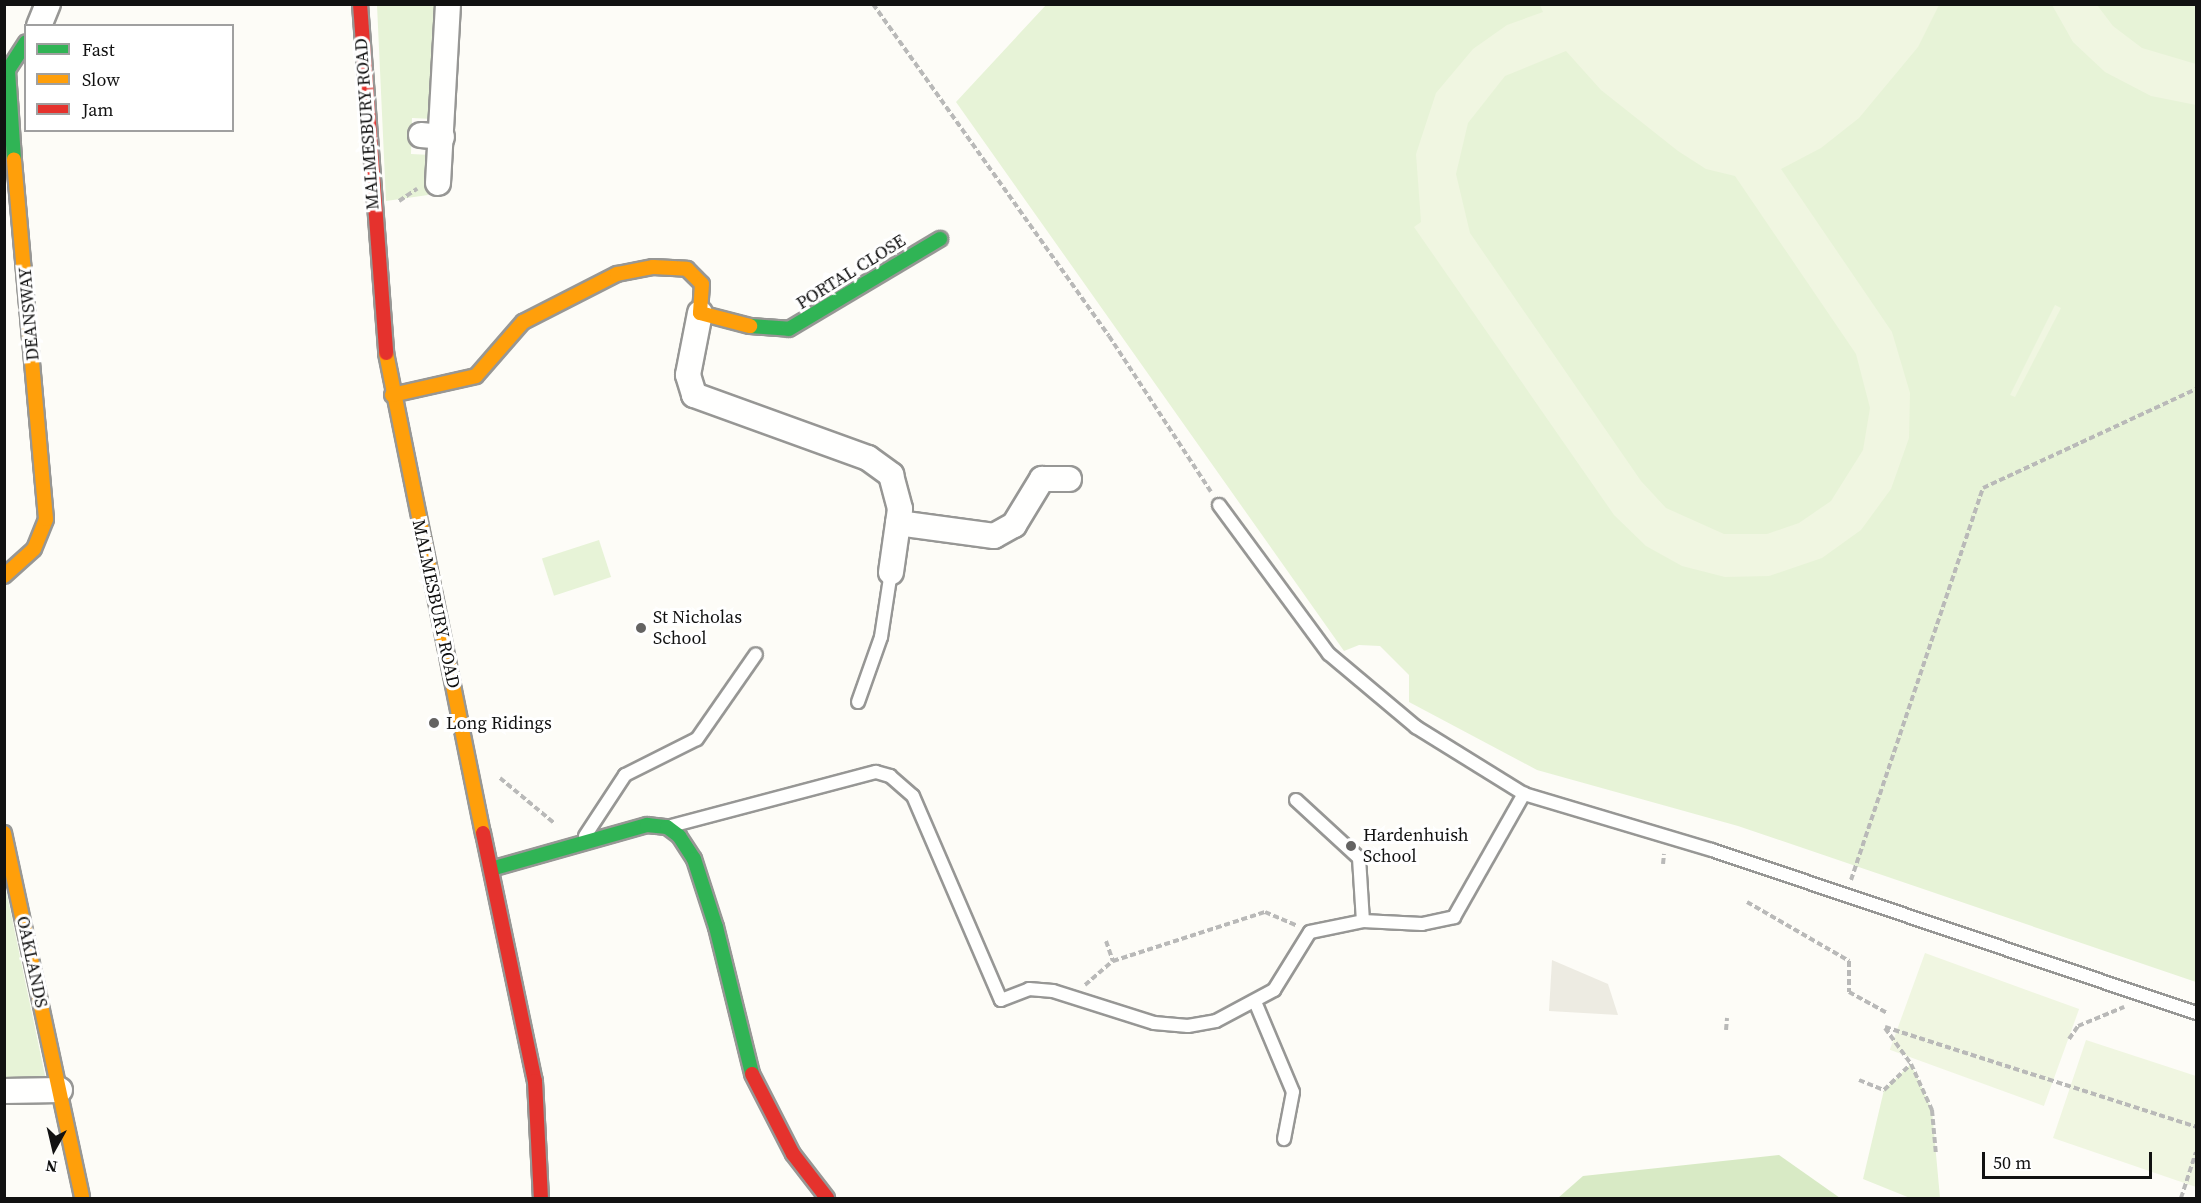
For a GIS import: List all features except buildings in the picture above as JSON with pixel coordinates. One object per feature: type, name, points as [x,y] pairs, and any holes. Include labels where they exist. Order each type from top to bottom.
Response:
[{"type":"street","points":[[40,24],[48,4]]},
{"type":"street","name":"MALMESBURY ROAD","points":[[360,4],[378,299],[392,395],[535,1081],[541,1198]]},
{"type":"street","points":[[438,183],[432,136],[448,4]]},
{"type":"street","name":"DEANSWAY","points":[[4,576],[34,549],[46,519],[8,87],[8,70],[24,45]]},
{"type":"street","name":"PORTAL CLOSE","points":[[700,313],[760,328],[795,327],[940,239]]},
{"type":"street","points":[[392,395],[476,376],[531,316],[627,272],[661,267],[692,271],[702,287],[700,313],[688,375],[692,393],[712,406],[876,461],[895,481],[898,523],[891,572]]},
{"type":"street","points":[[898,523],[998,536],[1014,525],[1042,479],[1068,479]]},
{"type":"street","points":[[491,869],[643,826],[667,827],[694,860],[756,1089],[786,1144],[826,1198]]},
{"type":"street","name":"OAKLANDS","points":[[4,833],[82,1198]]},
{"type":"street","points":[[4,1091],[60,1090]]},
{"type":"lane","points":[[1219,505],[1329,654],[1416,727],[1524,794],[1846,895],[2196,1013]]},
{"type":"lane","points":[[858,702],[883,628],[891,572]]},
{"type":"lane","points":[[580,845],[625,775],[697,739],[756,654]]},
{"type":"lane","points":[[667,827],[876,772],[890,776],[913,796],[1001,1000],[1029,989],[1075,994],[1154,1023],[1188,1026],[1216,1021],[1256,1004],[1274,990],[1310,932],[1363,921],[1422,924],[1454,917],[1524,794]]},
{"type":"lane","points":[[1296,800],[1359,858],[1363,921]]},
{"type":"lane","points":[[1256,1004],[1293,1092],[1284,1139]]},
{"type":"path","points":[[873,4],[1109,336],[1219,505]]},
{"type":"path","points":[[1846,895],[1983,488],[2196,389]]},
{"type":"path","points":[[466,750],[580,845]]},
{"type":"path","points":[[1747,902],[1849,961],[1849,992],[1887,1013]]},
{"type":"path","points":[[1075,994],[1113,962],[1265,912],[1310,932]]},
{"type":"path","points":[[1106,941],[1113,962]]},
{"type":"path","points":[[2069,1039],[2078,1026],[2147,998]]},
{"type":"path","points":[[1726,1030],[1727,1018]]},
{"type":"path","points":[[1936,1155],[1932,1110],[1911,1064],[1885,1027],[2196,1126]]},
{"type":"path","points":[[1858,1080],[1884,1090],[1911,1064]]},
{"type":"path","points":[[2181,1198],[2196,1152]]},
{"type":"green space","points":[[377,5],[440,5],[434,119],[412,118],[411,154],[431,155],[428,195],[386,201]]},
{"type":"green space","points":[[1046,5],[2196,5],[2196,982],[1738,826],[1537,770],[1409,702],[1409,675],[1380,646],[1359,645],[1344,651],[956,102]]},
{"type":"green space","points":[[1540,5],[1939,5],[1918,47],[1859,118],[1821,148],[1781,169],[1892,332],[1910,393],[1909,438],[1891,489],[1861,530],[1822,558],[1769,576],[1725,577],[1682,566],[1646,546],[1614,515],[1414,227],[1421,222],[1416,154],[1436,93],[1473,49],[1507,25],[1543,12]],"holes":[[[1566,51],[1601,90],[1678,151],[1706,169],[1735,176],[1856,354],[1870,408],[1863,450],[1831,501],[1799,523],[1767,534],[1724,534],[1666,508],[1641,481],[1470,233],[1456,174],[1468,123],[1505,76]]]},
{"type":"green space","points":[[2052,5],[2097,5],[2113,26],[2142,48],[2196,64],[2196,105],[2151,96],[2105,72],[2073,42]]},
{"type":"green space","points":[[2055,305],[2061,308],[2015,397],[2010,395]]},
{"type":"green space","points":[[599,540],[611,577],[554,596],[542,559]]},
{"type":"green space","points":[[5,885],[47,1085],[5,1086]]},
{"type":"green space","points":[[1925,953],[2079,1009],[2044,1106],[1890,1050]]},
{"type":"green space","points":[[2086,1040],[2196,1076],[2196,1187],[2053,1138]]},
{"type":"green space","points":[[1911,1064],[1932,1110],[1940,1198],[1910,1198],[1863,1179],[1884,1090]]},
{"type":"green space","points":[[1779,1155],[1840,1198],[1558,1198],[1583,1176]]},
{"type":"shaded area","points":[[1552,960],[1608,984],[1618,1015],[1549,1011]]},
{"type":"traffic: fast","points":[[14,159],[8,70],[24,45]]},
{"type":"traffic: fast","points":[[750,326],[789,329],[940,239]]},
{"type":"traffic: fast","points":[[491,869],[647,825],[667,827],[679,836],[694,859],[716,927],[752,1074]]},
{"type":"traffic: slow","points":[[4,576],[34,549],[46,519],[14,159]]},
{"type":"traffic: slow","points":[[392,395],[476,376],[523,322],[617,274],[653,267],[687,269],[702,284],[700,313],[750,326]]},
{"type":"traffic: slow","points":[[386,353],[483,833]]},
{"type":"traffic: slow","points":[[4,833],[82,1198]]},
{"type":"traffic: jam","points":[[360,4],[386,353]]},
{"type":"traffic: jam","points":[[483,833],[535,1081],[541,1198]]},
{"type":"traffic: jam","points":[[752,1074],[793,1154],[827,1198]]},
{"type":"place","name":"St Nicholas School","points":[[641,628]]},
{"type":"place","name":"Long Ridings","points":[[434,723]]},
{"type":"place","name":"Hardenhuish School","points":[[1351,846]]}]
